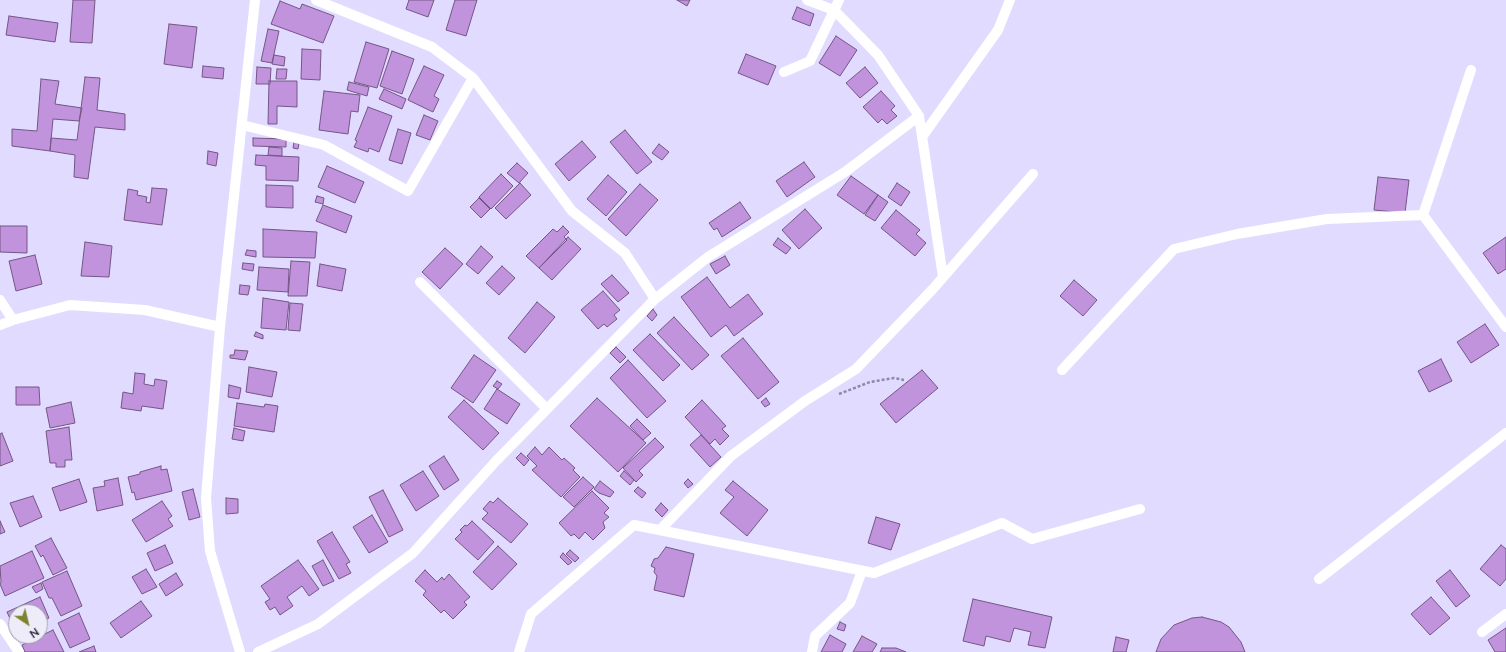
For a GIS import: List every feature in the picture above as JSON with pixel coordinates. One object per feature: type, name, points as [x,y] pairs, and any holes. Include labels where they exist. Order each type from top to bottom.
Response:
[{"type":"street","points":[[240,652],[210,551],[206,498],[220,327],[255,0]]},
{"type":"street","points":[[316,0],[432,47],[472,78],[572,211],[625,253],[655,299]]},
{"type":"street","points":[[807,0],[834,10],[878,55],[919,116],[943,277]]},
{"type":"street","points":[[784,72],[810,61],[839,0]]},
{"type":"street","points":[[922,137],[998,30],[1010,0]]},
{"type":"street","points":[[1423,215],[1471,70]]},
{"type":"street","points":[[242,125],[324,146],[408,191],[472,78]]},
{"type":"street","points":[[258,652],[318,624],[413,553],[496,461],[655,299],[708,257],[845,172],[919,116]]},
{"type":"street","points":[[660,530],[731,456],[805,401],[856,369],[943,277],[1033,174]]},
{"type":"street","points":[[1423,215],[1506,328]]},
{"type":"street","points":[[1062,370],[1174,249],[1237,234],[1327,218],[1423,215]]},
{"type":"street","points":[[420,282],[547,409]]},
{"type":"street","points":[[0,300],[13,320]]},
{"type":"street","points":[[0,325],[13,320],[70,305],[145,310],[220,327]]},
{"type":"street","points":[[1319,579],[1506,433]]},
{"type":"street","points":[[519,652],[531,614],[634,525],[874,573],[1002,524],[1032,539],[1140,509]]},
{"type":"street","points":[[812,652],[815,636],[850,603],[862,571]]},
{"type":"street","points":[[1482,632],[1506,614]]},
{"type":"street","points":[[0,624],[19,652]]},
{"type":"path","points":[[817,394],[829,396],[870,382],[894,378],[904,380]]},
{"type":"building","points":[[73,0],[95,0],[92,43],[70,42]]},
{"type":"building","points":[[409,0],[434,0],[428,17],[406,9]]},
{"type":"building","points":[[455,0],[477,0],[466,36],[446,30]]},
{"type":"building","points":[[677,0],[690,0],[687,6]]},
{"type":"building","points":[[280,1],[300,9],[302,4],[334,16],[323,43],[271,24]]},
{"type":"building","points":[[797,7],[814,14],[810,26],[792,19]]},
{"type":"building","points":[[9,16],[58,23],[55,42],[6,35]]},
{"type":"building","points":[[169,24],[197,27],[192,68],[164,64]]},
{"type":"building","points":[[268,29],[279,31],[272,63],[261,61]]},
{"type":"building","points":[[836,36],[857,50],[840,76],[819,63]]},
{"type":"building","points":[[366,42],[389,49],[377,88],[354,82]]},
{"type":"building","points":[[302,49],[321,50],[320,80],[301,79]]},
{"type":"building","points":[[392,51],[414,59],[402,94],[380,86]]},
{"type":"building","points":[[746,54],[776,66],[768,85],[738,73]]},
{"type":"building","points":[[274,55],[285,57],[284,66],[272,64]]},
{"type":"building","points":[[203,66],[224,68],[223,79],[202,77]]},
{"type":"building","points":[[424,66],[444,75],[434,96],[439,99],[433,112],[408,100]]},
{"type":"building","points":[[257,67],[271,68],[270,84],[256,84]]},
{"type":"building","points":[[865,67],[878,83],[860,98],[846,83]]},
{"type":"building","points":[[277,69],[287,69],[286,79],[276,79]]},
{"type":"building","points":[[85,77],[100,78],[97,110],[125,114],[125,130],[95,127],[88,179],[74,177],[75,155],[50,151],[51,138],[77,140]]},
{"type":"building","points":[[41,79],[59,81],[55,104],[82,108],[79,121],[53,119],[50,151],[12,146],[12,129],[37,131]]},
{"type":"building","points":[[269,81],[297,81],[297,107],[277,106],[277,124],[268,124]]},
{"type":"building","points":[[349,82],[369,87],[367,96],[347,90]]},
{"type":"building","points":[[384,89],[406,99],[402,109],[379,99]]},
{"type":"building","points":[[324,91],[360,95],[358,112],[351,111],[348,134],[319,130]]},
{"type":"building","points":[[881,91],[895,106],[891,110],[897,116],[887,124],[882,119],[878,123],[863,107]]},
{"type":"building","points":[[368,107],[392,116],[379,152],[369,148],[368,152],[354,147],[357,141],[355,140]]},
{"type":"building","points":[[424,115],[438,121],[430,140],[416,135]]},
{"type":"building","points":[[398,129],[411,133],[402,164],[389,160]]},
{"type":"building","points":[[625,130],[652,162],[637,174],[610,142]]},
{"type":"building","points":[[253,138],[286,139],[286,147],[253,146]]},
{"type":"building","points":[[582,141],[596,157],[569,181],[555,164]]},
{"type":"building","points":[[294,142],[299,143],[298,149],[293,148]]},
{"type":"building","points":[[659,144],[669,152],[662,160],[652,153]]},
{"type":"building","points":[[269,147],[282,148],[282,156],[268,155]]},
{"type":"building","points":[[208,151],[218,153],[216,166],[207,164]]},
{"type":"building","points":[[256,155],[299,157],[298,181],[266,180],[266,166],[255,165]]},
{"type":"building","points":[[804,162],[815,177],[787,197],[776,181]]},
{"type":"building","points":[[517,163],[528,173],[519,183],[507,173]]},
{"type":"building","points":[[327,166],[364,182],[355,203],[318,187]]},
{"type":"building","points":[[501,174],[513,186],[491,209],[479,197]]},
{"type":"building","points":[[608,175],[627,192],[606,216],[587,199]]},
{"type":"building","points":[[851,176],[878,195],[864,214],[837,195]]},
{"type":"building","points":[[1378,177],[1409,180],[1405,213],[1374,210]]},
{"type":"building","points":[[520,183],[531,195],[506,219],[495,208]]},
{"type":"building","points":[[897,183],[910,192],[901,206],[888,197]]},
{"type":"building","points":[[640,184],[658,200],[626,236],[608,219]]},
{"type":"building","points":[[266,185],[293,186],[293,208],[266,207]]},
{"type":"building","points":[[152,188],[167,189],[162,225],[124,220],[128,189],[138,191],[137,195],[147,197],[146,202],[150,203]]},
{"type":"building","points":[[878,195],[888,202],[875,221],[865,215]]},
{"type":"building","points":[[317,196],[324,198],[323,204],[315,202]]},
{"type":"building","points":[[479,198],[490,209],[481,218],[470,207]]},
{"type":"building","points":[[740,202],[751,218],[722,237],[717,228],[714,230],[709,223]]},
{"type":"building","points":[[323,205],[352,216],[346,233],[316,221]]},
{"type":"building","points":[[805,209],[822,228],[799,249],[782,230]]},
{"type":"building","points":[[896,210],[920,230],[916,234],[926,243],[915,256],[881,228]]},
{"type":"building","points":[[0,226],[27,226],[27,253],[0,252]]},
{"type":"building","points":[[563,226],[569,232],[564,237],[567,240],[539,268],[526,256],[553,229],[557,232]]},
{"type":"building","points":[[263,229],[317,232],[315,258],[263,257]]},
{"type":"building","points":[[568,237],[581,249],[552,280],[539,268]]},
{"type":"building","points":[[1506,237],[1506,269],[1498,274],[1483,253]]},
{"type":"building","points":[[778,238],[791,248],[786,254],[773,245]]},
{"type":"building","points":[[85,242],[112,246],[109,277],[81,276]]},
{"type":"building","points":[[481,246],[493,257],[478,274],[466,264]]},
{"type":"building","points":[[445,248],[463,264],[440,289],[422,272]]},
{"type":"building","points":[[247,250],[256,251],[256,257],[245,255]]},
{"type":"building","points":[[35,255],[42,284],[16,291],[9,261]]},
{"type":"building","points":[[725,256],[730,265],[716,274],[710,264]]},
{"type":"building","points":[[291,261],[310,262],[307,296],[288,296]]},
{"type":"building","points":[[243,263],[254,264],[253,271],[242,269]]},
{"type":"building","points":[[320,264],[346,269],[342,291],[317,286]]},
{"type":"building","points":[[502,266],[515,278],[499,295],[486,283]]},
{"type":"building","points":[[259,267],[289,269],[288,292],[257,290]]},
{"type":"building","points":[[612,275],[629,293],[618,302],[601,284]]},
{"type":"building","points":[[707,277],[730,308],[748,294],[763,314],[734,336],[726,325],[711,337],[681,297]]},
{"type":"building","points":[[1074,280],[1097,300],[1083,316],[1060,296]]},
{"type":"building","points":[[240,285],[250,286],[248,295],[239,294]]},
{"type":"building","points":[[603,291],[620,310],[614,315],[617,319],[607,327],[604,324],[598,329],[581,310]]},
{"type":"building","points":[[263,298],[289,302],[286,330],[261,328]]},
{"type":"building","points":[[537,302],[555,317],[525,353],[508,338]]},
{"type":"building","points":[[290,303],[303,304],[300,331],[288,330]]},
{"type":"building","points":[[653,309],[657,315],[652,321],[647,316]]},
{"type":"building","points":[[674,317],[709,355],[692,370],[657,333]]},
{"type":"building","points":[[1485,324],[1499,345],[1471,363],[1457,342]]},
{"type":"building","points":[[256,332],[263,335],[263,339],[254,336]]},
{"type":"building","points":[[650,334],[680,365],[663,381],[633,350]]},
{"type":"building","points":[[743,338],[779,382],[758,399],[721,356]]},
{"type":"building","points":[[616,347],[626,357],[620,363],[610,353]]},
{"type":"building","points":[[235,350],[248,351],[245,360],[230,358],[230,355],[234,355]]},
{"type":"building","points":[[474,355],[496,370],[473,403],[451,388]]},
{"type":"building","points":[[1441,359],[1452,381],[1429,392],[1418,371]]},
{"type":"building","points":[[628,360],[666,401],[647,418],[610,378]]},
{"type":"building","points":[[249,367],[277,372],[272,397],[246,392]]},
{"type":"building","points":[[922,370],[938,388],[896,423],[880,404]]},
{"type":"building","points":[[135,373],[145,374],[144,384],[154,386],[155,379],[167,381],[163,409],[142,406],[141,411],[121,408],[123,392],[133,394]]},
{"type":"building","points":[[497,381],[502,384],[498,389],[493,386]]},
{"type":"building","points":[[229,385],[241,388],[239,399],[228,397]]},
{"type":"building","points":[[16,387],[39,387],[40,405],[16,405]]},
{"type":"building","points":[[497,389],[520,404],[507,424],[484,409]]},
{"type":"building","points":[[597,398],[646,443],[618,472],[570,426]]},
{"type":"building","points":[[766,398],[770,404],[765,407],[761,402]]},
{"type":"building","points":[[464,400],[499,433],[483,450],[448,417]]},
{"type":"building","points":[[702,400],[726,426],[722,429],[729,436],[720,445],[715,439],[710,444],[685,417]]},
{"type":"building","points":[[71,402],[75,423],[50,428],[46,408]]},
{"type":"building","points":[[237,403],[264,407],[265,404],[278,406],[274,432],[234,426]]},
{"type":"building","points":[[637,419],[651,433],[643,440],[630,426]]},
{"type":"building","points":[[69,427],[72,460],[65,460],[65,467],[56,467],[56,463],[50,463],[46,431]]},
{"type":"building","points":[[234,428],[245,431],[243,441],[232,439]]},
{"type":"building","points":[[2,433],[13,461],[0,466],[0,434]]},
{"type":"building","points":[[701,435],[721,457],[710,467],[690,445]]},
{"type":"building","points":[[655,438],[664,447],[639,471],[643,475],[636,482],[623,468]]},
{"type":"building","points":[[535,447],[542,455],[549,447],[562,460],[564,458],[575,468],[573,470],[580,477],[561,497],[532,470],[537,466],[527,456]]},
{"type":"building","points":[[521,453],[529,460],[524,466],[516,458]]},
{"type":"building","points":[[444,456],[459,480],[444,490],[429,466]]},
{"type":"building","points":[[161,466],[161,470],[167,469],[172,491],[136,500],[134,492],[132,493],[128,477]]},
{"type":"building","points":[[423,471],[439,496],[416,511],[400,485]]},
{"type":"building","points":[[624,471],[634,480],[630,485],[620,476]]},
{"type":"building","points":[[583,477],[594,487],[574,507],[563,497]]},
{"type":"building","points":[[118,478],[123,505],[97,511],[93,488],[105,486],[104,481]]},
{"type":"building","points":[[79,479],[87,502],[60,511],[52,488]]},
{"type":"building","points":[[688,479],[693,484],[688,488],[684,483]]},
{"type":"building","points":[[600,481],[614,492],[610,497],[599,493],[594,489]]},
{"type":"building","points":[[733,481],[768,510],[747,536],[720,513],[734,497],[725,490]]},
{"type":"building","points":[[638,487],[646,493],[642,498],[634,491]]},
{"type":"building","points":[[193,489],[200,517],[189,520],[182,492]]},
{"type":"building","points":[[383,490],[403,530],[389,537],[369,497]]},
{"type":"building","points":[[592,491],[609,508],[604,513],[609,517],[603,522],[605,528],[593,540],[585,532],[579,539],[574,534],[571,536],[559,523]]},
{"type":"building","points":[[33,496],[42,517],[20,527],[10,503]]},
{"type":"building","points":[[226,498],[238,499],[238,513],[226,514]]},
{"type":"building","points":[[498,498],[528,524],[511,543],[482,519],[488,513],[483,509],[490,501],[493,503]]},
{"type":"building","points":[[162,501],[172,516],[168,519],[173,526],[146,542],[132,520]]},
{"type":"building","points":[[661,503],[668,510],[662,517],[655,510]]},
{"type":"building","points":[[372,515],[388,542],[369,553],[353,527]]},
{"type":"building","points":[[876,517],[900,524],[891,550],[868,543]]},
{"type":"building","points":[[0,521],[5,532],[0,534]]},
{"type":"building","points":[[472,521],[494,542],[478,560],[455,539],[462,532],[460,530]]},
{"type":"building","points":[[332,532],[350,562],[346,564],[351,573],[339,579],[317,541]]},
{"type":"building","points":[[51,538],[67,568],[53,575],[43,555],[41,557],[35,546]]},
{"type":"building","points":[[165,545],[173,563],[155,571],[147,553]]},
{"type":"building","points":[[1501,545],[1506,549],[1506,579],[1500,586],[1480,569]]},
{"type":"building","points":[[498,546],[517,564],[492,590],[473,572]]},
{"type":"building","points":[[666,547],[694,554],[684,597],[654,590],[657,576],[654,572],[655,568],[651,566],[654,559],[658,558]]},
{"type":"building","points":[[570,550],[579,558],[575,562],[566,554]]},
{"type":"building","points":[[32,551],[44,578],[5,596],[0,584],[0,566]]},
{"type":"building","points":[[563,553],[572,562],[568,565],[560,557]]},
{"type":"building","points":[[298,560],[319,589],[309,596],[302,586],[287,597],[293,606],[280,615],[275,607],[270,610],[265,602],[270,599],[261,586]]},
{"type":"building","points":[[323,560],[334,581],[323,586],[312,566]]},
{"type":"building","points":[[146,569],[157,587],[142,594],[132,577]]},
{"type":"building","points":[[425,570],[437,582],[442,577],[444,580],[449,574],[470,597],[464,602],[467,605],[453,619],[444,610],[441,613],[423,595],[426,591],[415,581]]},
{"type":"building","points":[[1450,570],[1470,596],[1456,607],[1436,581]]},
{"type":"building","points":[[67,571],[82,606],[61,616],[52,598],[49,598],[42,582]]},
{"type":"building","points":[[176,573],[183,585],[166,596],[159,584]]},
{"type":"building","points":[[41,583],[43,589],[36,593],[32,587]]},
{"type":"building","points":[[40,597],[43,604],[25,604]]},
{"type":"building","points":[[1431,597],[1450,618],[1430,635],[1411,614]]},
{"type":"building","points":[[973,599],[1052,617],[1045,648],[1028,645],[1031,632],[1014,628],[1010,642],[986,636],[984,646],[963,641]]},
{"type":"building","points":[[141,601],[152,616],[121,638],[110,623]]},
{"type":"building","points":[[79,613],[90,639],[70,648],[58,623]]},
{"type":"building","points":[[1202,617],[1221,622],[1229,627],[1241,642],[1245,652],[1156,652],[1161,639],[1174,625],[1192,618]]},
{"type":"building","points":[[840,622],[846,625],[844,631],[837,629]]},
{"type":"building","points":[[1506,628],[1506,652],[1495,652],[1488,640]]},
{"type":"building","points":[[53,630],[64,652],[25,652],[22,645],[24,644],[48,644],[48,632]]},
{"type":"building","points":[[830,635],[846,644],[842,652],[821,652]]},
{"type":"building","points":[[862,636],[877,644],[872,652],[853,652]]},
{"type":"building","points":[[1116,637],[1129,640],[1126,652],[1113,652]]},
{"type":"building","points":[[94,646],[96,652],[79,652]]},
{"type":"building","points":[[882,648],[896,648],[906,652],[880,652]]}]
